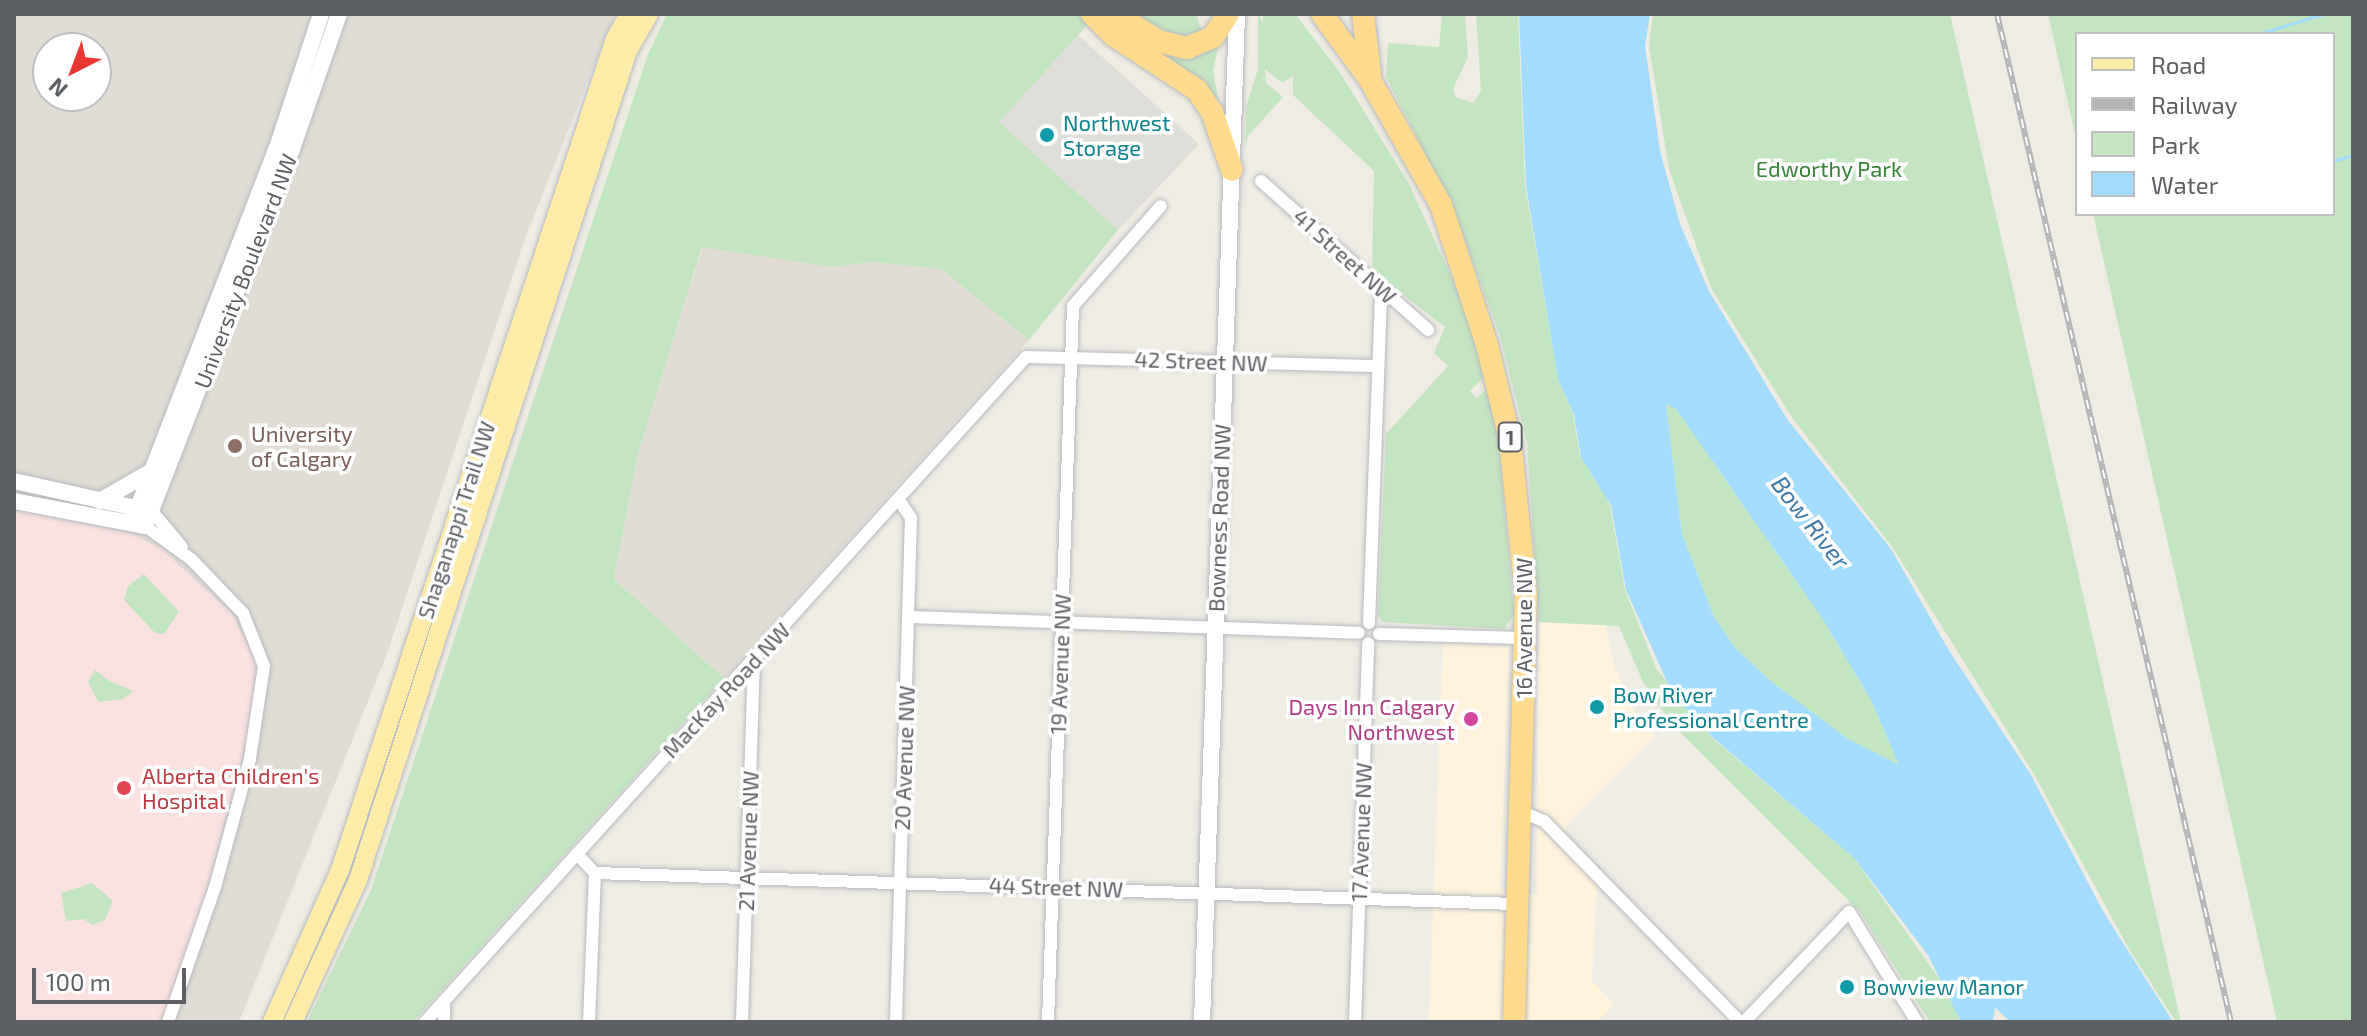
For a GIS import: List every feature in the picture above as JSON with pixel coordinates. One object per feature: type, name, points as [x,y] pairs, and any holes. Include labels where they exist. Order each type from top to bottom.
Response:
[{"type":"highway","points":[[1092,14],[1113,35],[1197,90],[1213,114],[1232,170]]},
{"type":"highway","points":[[1116,14],[1158,41],[1189,48],[1213,37],[1228,14]]},
{"type":"highway","name":"16 Avenue NW","points":[[1304,14],[1377,115],[1452,244]]},
{"type":"highway","name":"16 Avenue NW","points":[[1322,14],[1370,80],[1441,205],[1487,345],[1510,439],[1523,524],[1525,638],[1517,904],[1517,1021]]},
{"type":"highway","points":[[1363,14],[1370,80]]},
{"type":"main road","name":"Shaganappi Trail NW","points":[[272,1022],[340,870],[615,39],[629,14]]},
{"type":"main road","name":"Shaganappi Trail NW","points":[[293,1022],[358,880],[628,51],[649,14]]},
{"type":"street","name":"University Boulevard NW","points":[[141,517],[153,470],[277,148],[321,14]]},
{"type":"street","name":"University Boulevard NW","points":[[141,517],[288,162],[339,14]]},
{"type":"street","name":"Bowness Road NW","points":[[1202,1022],[1237,14]]},
{"type":"street","name":"41 Street NW","points":[[1261,181],[1428,330]]},
{"type":"street","name":"19 Avenue NW","points":[[1048,1022],[1073,306],[1161,206]]},
{"type":"street","points":[[1359,633],[1369,623],[1381,289]]},
{"type":"street","name":"42 Street NW","points":[[1026,357],[1376,366]]},
{"type":"street","name":"MacKay Road NW","points":[[425,1022],[1026,357]]},
{"type":"street","points":[[98,502],[133,486],[153,470]]},
{"type":"street","points":[[14,481],[98,502],[141,517],[191,559],[250,626],[264,666],[264,695],[215,887],[168,1022]]},
{"type":"street","name":"20 Avenue NW","points":[[896,1022],[911,518],[898,499]]},
{"type":"street","points":[[14,501],[141,517]]},
{"type":"street","points":[[910,617],[1359,633],[1368,643],[1379,634],[1525,638]]},
{"type":"street","points":[[1369,623],[1379,634]]},
{"type":"street","name":"17 Avenue NW","points":[[1355,1022],[1368,643]]},
{"type":"street","name":"21 Avenue NW","points":[[742,1022],[754,661]]},
{"type":"street","points":[[1520,811],[1544,821],[1742,1022],[1849,912],[1917,1022]]},
{"type":"street","points":[[577,854],[595,873],[589,1022]]},
{"type":"street","name":"44 Street NW","points":[[595,873],[1517,904]]},
{"type":"street","points":[[444,1001],[444,1022]]},
{"type":"shaded area","name":"University of Calgary","points":[[14,14],[615,14],[524,241],[388,651],[239,1022],[14,1022]]},
{"type":"shaded area","points":[[1078,35],[1199,144],[1118,230],[998,122]]},
{"type":"shaded area","points":[[703,246],[831,267],[873,262],[941,269],[1029,340],[724,678],[614,579],[638,454]]},
{"type":"shaded area","name":"Alberta Children's Hospital","points":[[14,509],[129,533],[162,549],[232,614],[256,662],[256,705],[199,918],[162,1022],[14,1022]]},
{"type":"shaded area","points":[[1539,622],[1605,625],[1615,668],[1639,721],[1655,736],[1568,823],[1559,843],[1597,881],[1592,981],[1614,1005],[1597,1022],[1429,1022],[1443,643],[1509,647],[1500,888],[1537,895]]},
{"type":"green space","points":[[667,14],[1084,14],[1090,22],[999,122],[1118,230],[1029,340],[941,269],[873,262],[831,267],[702,247],[638,454],[614,579],[724,678],[413,1022],[307,1022],[371,890],[648,54]]},
{"type":"green space","points":[[1133,14],[1196,14],[1203,34],[1176,36]]},
{"type":"green space","points":[[1258,14],[1263,23],[1263,14],[1295,14],[1339,71],[1409,184],[1456,287],[1485,376],[1470,391],[1476,398],[1488,389],[1498,434],[1514,615],[1504,629],[1382,622],[1378,615],[1386,434],[1448,366],[1434,353],[1445,327],[1372,271],[1374,171],[1293,95],[1293,76],[1282,83],[1265,69],[1266,83],[1283,97],[1248,136],[1245,149],[1246,107],[1258,69]]},
{"type":"green space","points":[[1442,14],[1465,14],[1468,57],[1453,89],[1455,97],[1474,103],[1481,90],[1476,14],[1518,14],[1525,186],[1558,378],[1573,414],[1580,456],[1590,465],[1610,506],[1625,590],[1656,668],[1711,737],[1854,858],[1952,997],[1960,1022],[1930,1022],[1859,911],[1671,723],[1643,682],[1619,626],[1539,622],[1527,443],[1500,336],[1453,207],[1386,77],[1388,43],[1439,47]]},
{"type":"green space","name":"Edworthy Park","points":[[1653,14],[1950,14],[2181,1022],[2176,1022],[2129,949],[2034,774],[1893,548],[1791,416],[1711,288],[1669,169],[1649,46]]},
{"type":"green space","points":[[2048,14],[2353,14],[2353,1022],[2277,1022],[2093,216],[2335,216],[2335,32],[2075,32],[2075,134]]},
{"type":"green space","points":[[1218,47],[1213,71],[1219,104],[1156,50],[1184,58]]},
{"type":"green space","points":[[1666,404],[1676,409],[1822,618],[1871,700],[1899,765],[1891,765],[1848,739],[1773,683],[1735,648],[1714,617],[1682,534]]},
{"type":"green space","points":[[144,574],[179,612],[164,634],[155,633],[124,600],[128,586]]},
{"type":"green space","points":[[95,670],[133,691],[123,699],[98,702],[88,682]]},
{"type":"green space","points":[[92,883],[113,901],[105,920],[92,925],[84,919],[66,921],[61,893]]},
{"type":"water","name":"Bow River","points":[[1519,14],[1650,14],[1645,46],[1660,151],[1680,224],[1709,291],[1787,419],[1891,549],[1948,649],[2031,775],[2104,913],[2173,1022],[2010,1022],[1995,1007],[1993,1022],[1961,1022],[1928,955],[1854,858],[1711,736],[1672,693],[1626,590],[1611,506],[1581,457],[1574,415],[1558,379],[1526,186]],"holes":[[[1666,404],[1676,409],[1822,618],[1871,700],[1899,765],[1848,739],[1773,683],[1735,648],[1714,617],[1682,534]]]},
{"type":"waterway","points":[[2264,32],[2323,14]]},
{"type":"waterway","points":[[2335,160],[2353,155]]},
{"type":"railway","points":[[1997,14],[2231,1022]]},
{"type":"place","name":"Northwest Storage","points":[[1047,135]]},
{"type":"place","name":"University of Calgary","points":[[235,446]]},
{"type":"place","name":"Bow River Professional Centre","points":[[1597,707]]},
{"type":"place","name":"Days Inn Calgary Northwest","points":[[1471,719]]},
{"type":"place","name":"Alberta Children's Hospital","points":[[124,788]]},
{"type":"place","name":"Bowview Manor","points":[[1847,987]]}]
